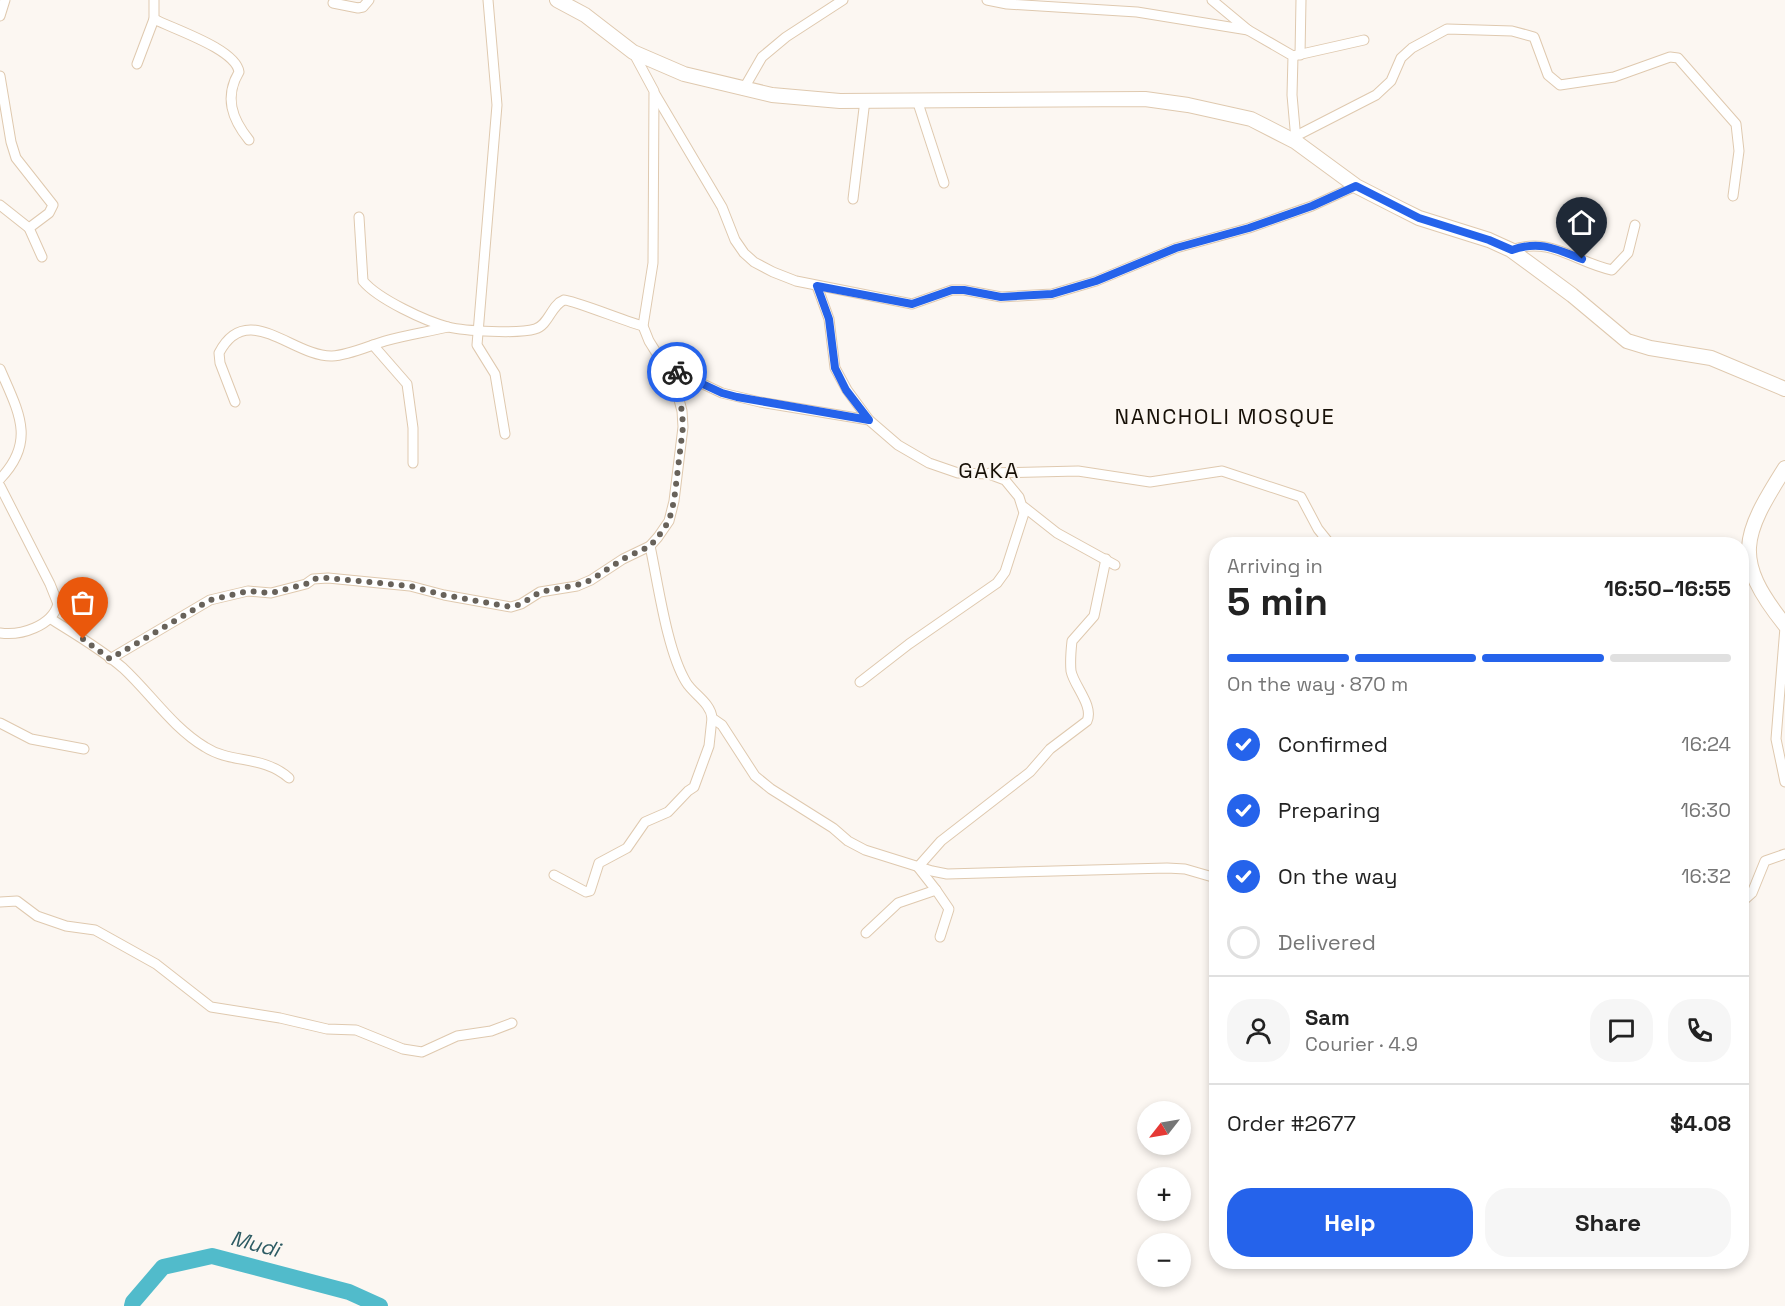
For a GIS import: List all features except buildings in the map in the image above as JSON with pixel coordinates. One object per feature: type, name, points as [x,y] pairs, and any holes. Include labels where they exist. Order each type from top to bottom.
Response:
[{"type":"street","points":[[0,16],[5,0]]},
{"type":"street","points":[[137,64],[154,19],[154,0]]},
{"type":"street","points":[[333,3],[358,9],[369,0]]},
{"type":"street","points":[[488,0],[497,105],[477,345],[495,374],[505,434]]},
{"type":"street","points":[[557,0],[585,15],[633,52],[684,74],[743,90],[796,98],[866,100],[1145,99],[1198,106],[1251,119],[1296,139],[1356,186],[1419,218],[1489,240],[1512,250],[1572,294],[1627,341],[1650,348],[1711,358],[1785,389]]},
{"type":"street","points":[[743,90],[762,57],[786,37],[843,0]]},
{"type":"street","points":[[987,0],[1006,4],[1137,12],[1248,30]]},
{"type":"street","points":[[1212,0],[1248,30],[1297,56],[1364,40]]},
{"type":"street","points":[[1296,139],[1292,95],[1300,0]]},
{"type":"street","points":[[154,19],[207,43],[234,61],[239,72],[231,88],[230,106],[238,127],[249,140]]},
{"type":"street","points":[[1296,139],[1376,95],[1390,81],[1401,58],[1412,48],[1447,29],[1512,31],[1534,37],[1548,75],[1560,85],[1614,77],[1670,57],[1678,58],[1736,124],[1739,151],[1733,196]]},
{"type":"street","points":[[633,52],[722,207],[735,240],[744,253],[772,272],[817,286],[912,304],[952,290],[1001,297],[1052,294],[1096,281],[1176,248],[1249,228],[1312,206],[1356,186]]},
{"type":"street","points":[[0,76],[11,142],[16,158],[53,205],[49,213],[29,228]]},
{"type":"street","points":[[110,659],[210,600],[248,591],[271,593],[306,584],[313,579],[328,578],[410,586],[444,595],[511,607],[521,604],[540,592],[591,580],[623,559],[650,546],[669,521],[674,501],[681,451],[682,411],[671,369],[649,341],[643,326],[653,263],[654,92]]},
{"type":"street","points":[[853,199],[866,100]]},
{"type":"street","points":[[917,100],[944,183]]},
{"type":"street","points":[[0,205],[29,228],[42,257]]},
{"type":"street","points":[[359,217],[363,281],[368,288],[448,327],[479,331],[530,331],[539,328],[564,300],[570,300],[613,318],[643,326]]},
{"type":"street","points":[[1512,250],[1526,245],[1548,246],[1612,270],[1628,253],[1635,225]]},
{"type":"street","points":[[817,286],[829,319],[835,368],[846,390],[869,420],[898,445],[929,463],[958,473],[1078,471],[1150,482],[1222,471],[1301,497],[1324,537]]},
{"type":"street","points":[[235,402],[220,363],[219,353],[232,335],[242,330],[253,329],[266,332],[322,356],[336,356],[448,327]]},
{"type":"street","points":[[373,345],[406,384],[413,428],[412,463]]},
{"type":"street","points":[[0,369],[20,419],[22,440],[18,457],[0,479]]},
{"type":"street","points":[[671,369],[722,393],[737,397],[869,420]]},
{"type":"street","points":[[1784,777],[1776,739],[1785,626],[1759,588],[1750,566],[1749,551],[1755,521],[1785,468]]},
{"type":"street","points":[[989,474],[1011,485],[1024,507],[1057,533],[1115,565]]},
{"type":"street","points":[[0,486],[56,595],[58,604],[51,619],[42,624],[2,635]]},
{"type":"street","points":[[860,682],[909,644],[997,584],[1005,572],[1023,519],[1024,507]]},
{"type":"street","points":[[554,875],[586,892],[590,891],[599,863],[627,848],[645,822],[668,812],[694,787],[709,746],[712,710],[686,683],[677,663],[650,546]]},
{"type":"street","points":[[918,867],[941,841],[1030,772],[1050,749],[1087,721],[1089,717],[1087,707],[1071,672],[1071,649],[1074,637],[1089,625],[1095,616],[1106,559]]},
{"type":"street","points":[[51,619],[122,668],[179,729],[205,747],[219,755],[245,758],[267,765],[281,771],[289,778]]},
{"type":"street","points":[[712,718],[722,725],[755,776],[771,789],[856,846],[918,867],[958,874],[1175,868],[1209,876]]},
{"type":"street","points":[[0,723],[31,739],[84,749]]},
{"type":"street","points":[[1749,896],[1765,861],[1785,854]]},
{"type":"street","points":[[918,867],[949,909],[940,938]]},
{"type":"street","points":[[866,933],[898,903],[936,890]]},
{"type":"street","points":[[0,902],[17,901],[37,916],[66,926],[95,930],[156,964],[211,1007],[280,1018],[327,1029],[356,1030],[403,1049],[422,1052],[457,1036],[491,1032],[512,1023]]},
{"type":"waterway","name":"Mudi","points":[[132,1306],[163,1267],[212,1256],[349,1292],[380,1306]]},
{"type":"way so far","points":[[83,639],[110,659],[150,638],[210,600],[248,591],[271,593],[306,584],[313,579],[328,578],[410,586],[433,593],[511,607],[521,604],[540,592],[591,580],[623,559],[650,546],[669,521],[674,501],[683,427],[682,411],[671,369],[677,372]]},
{"type":"district","name":"NANCHOLI MOSQUE","points":[[1225,416]]},
{"type":"district","name":"GAKA","points":[[989,470]]},
{"type":"route","points":[[677,372],[722,393],[737,397],[869,420],[846,390],[835,368],[829,319],[817,286],[912,304],[952,290],[1001,297],[1052,294],[1096,281],[1176,248],[1249,228],[1312,206],[1356,186],[1419,218],[1489,240],[1512,250],[1537,244],[1582,259]]}]
